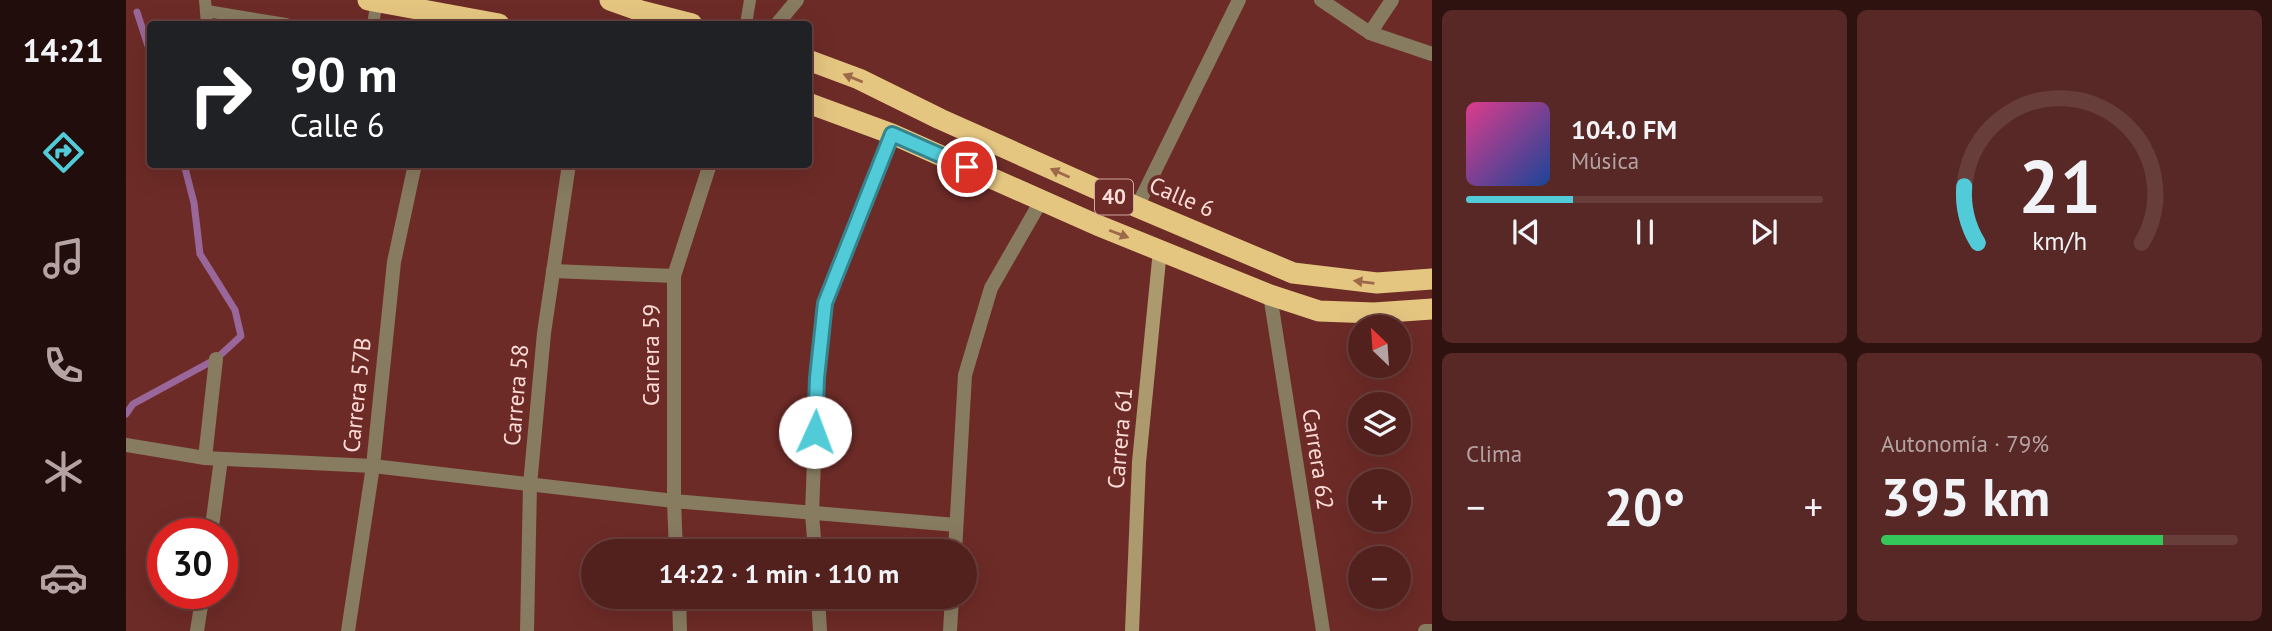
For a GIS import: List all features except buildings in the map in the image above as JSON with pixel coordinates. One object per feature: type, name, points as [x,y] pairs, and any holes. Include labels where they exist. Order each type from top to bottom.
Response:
[{"type":"highway","points":[[610,0],[680,21]]},
{"type":"highway","points":[[373,1],[447,19],[468,21]]},
{"type":"highway","name":"Calle 6","points":[[812,61],[859,79],[940,120],[1293,273],[1377,284],[1432,279]]},
{"type":"highway","name":"40","points":[[812,104],[892,134],[1041,201],[1269,295],[1319,311],[1374,313],[1432,309]]},
{"type":"main road","name":"Carrera 61","points":[[1132,631],[1139,463],[1160,250]]},
{"type":"street","points":[[780,21],[797,0]]},
{"type":"street","points":[[1136,207],[1239,0]]},
{"type":"street","points":[[1321,0],[1370,33],[1432,54]]},
{"type":"street","points":[[1370,33],[1392,0]]},
{"type":"street","points":[[813,539],[817,378],[825,303],[892,134]]},
{"type":"street","name":"Carrera 57B","points":[[348,631],[373,466],[394,262],[414,168]]},
{"type":"street","name":"Carrera 58","points":[[527,631],[530,485],[544,332],[568,168]]},
{"type":"street","name":"Carrera 59","points":[[676,539],[674,276],[709,168]]},
{"type":"street","points":[[955,539],[965,375],[992,288],[1041,201]]},
{"type":"street","points":[[553,271],[674,276]]},
{"type":"street","name":"Carrera 62","points":[[1269,295],[1322,631]]},
{"type":"street","points":[[205,458],[216,359]]},
{"type":"street","points":[[129,446],[205,458],[373,466],[674,501],[956,526]]},
{"type":"street","points":[[213,518],[221,459]]},
{"type":"street","points":[[198,631],[201,609]]},
{"type":"street","points":[[679,609],[680,631]]},
{"type":"street","points":[[819,609],[820,631]]},
{"type":"street","points":[[950,631],[951,609]]},
{"type":"street","points":[[1425,631],[1432,631]]},
{"type":"lane","points":[[746,21],[750,0]]},
{"type":"lane","points":[[373,1],[373,21]]},
{"type":"lane","points":[[206,12],[266,21]]},
{"type":"waterway","points":[[137,12],[147,43]]},
{"type":"waterway","points":[[126,414],[133,404],[216,359],[241,336],[235,310],[200,254],[194,203],[185,168]]},
{"type":"route","points":[[815,432],[817,378],[825,303],[892,134],[967,167]]}]
